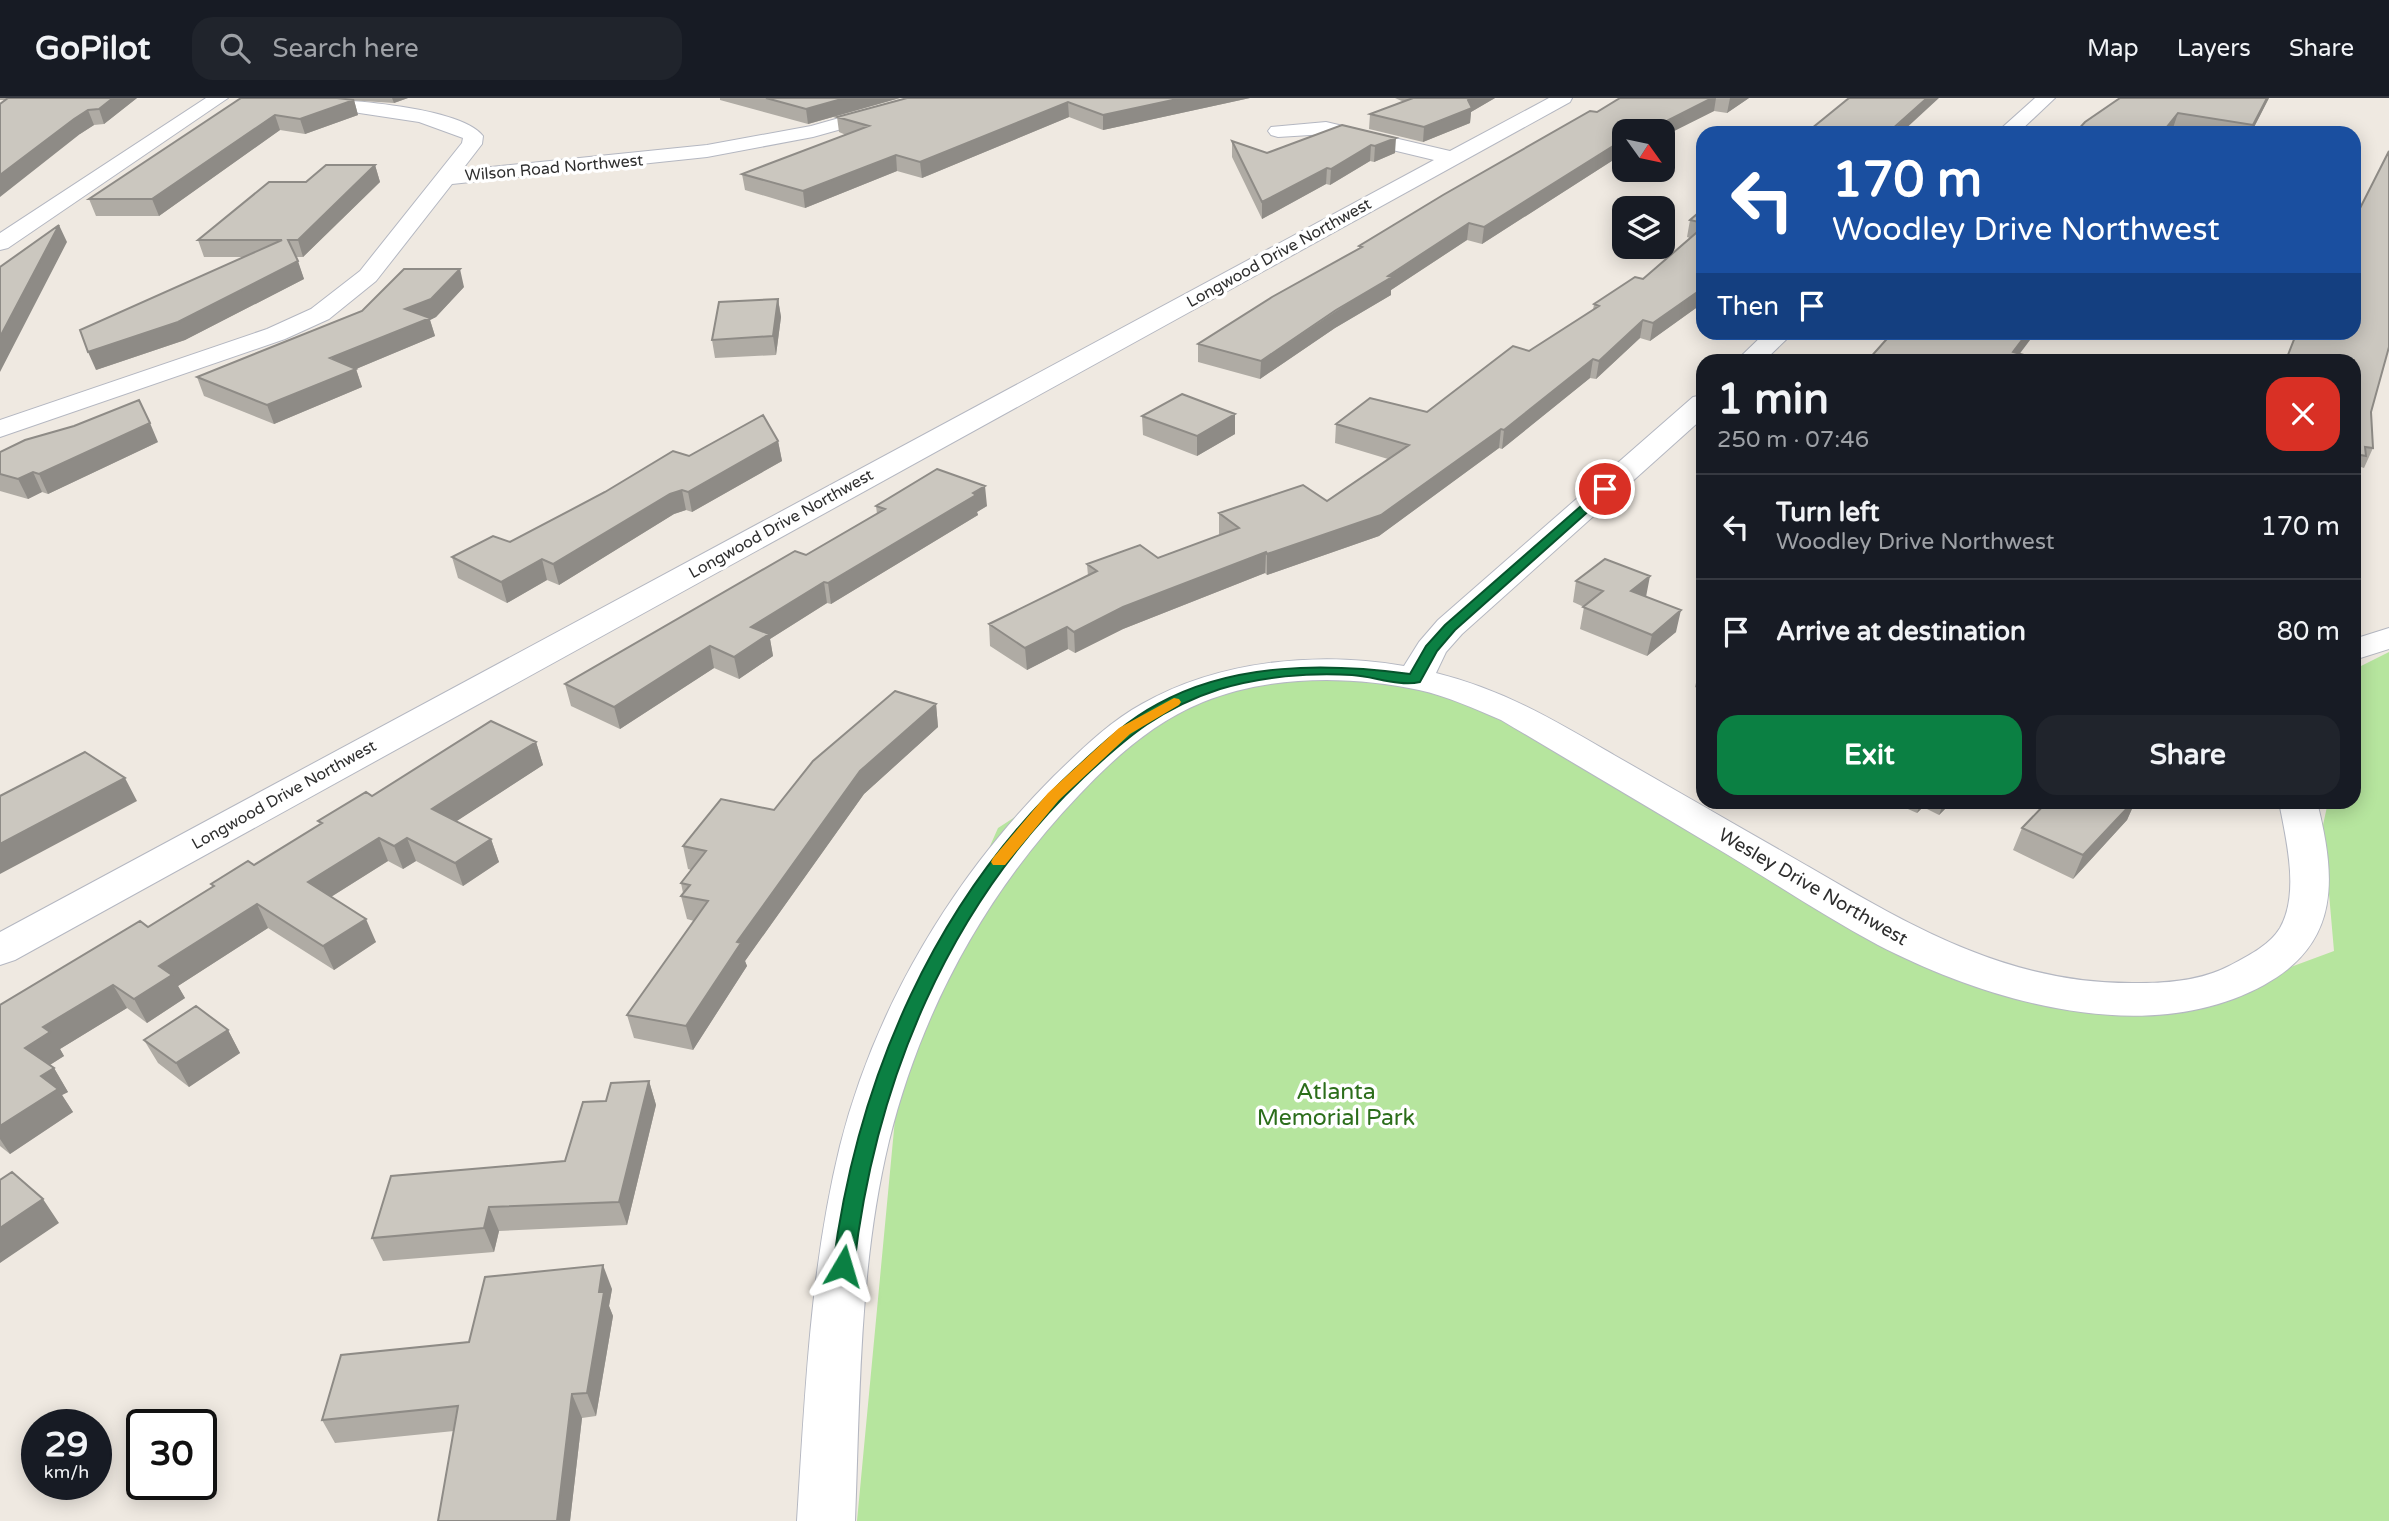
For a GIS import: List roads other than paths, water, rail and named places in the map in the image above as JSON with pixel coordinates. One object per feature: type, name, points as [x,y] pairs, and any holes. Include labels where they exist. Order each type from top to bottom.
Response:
[{"type":"street","points":[[0,243],[219,98]]},
{"type":"street","points":[[300,98],[459,127],[472,136],[472,144],[446,177]]},
{"type":"street","name":"Wilson Road Northwest","points":[[0,429],[276,334],[320,314],[368,276],[446,177],[718,150],[813,131],[931,98]]},
{"type":"street","name":"Longwood Drive Northwest","points":[[0,950],[1563,98]]},
{"type":"street","points":[[2014,126],[2046,98]]},
{"type":"street","points":[[425,119],[452,104]]},
{"type":"street","points":[[1278,131],[1326,128],[1453,158]]},
{"type":"street","points":[[1757,354],[1773,340]]},
{"type":"street","points":[[1415,678],[1431,649],[1450,628],[1696,409]]},
{"type":"street","points":[[2361,648],[2389,638]]},
{"type":"street","name":"Wesley Drive Northwest","points":[[827,1521],[837,1318],[850,1215],[866,1140],[893,1055],[919,994],[956,925],[998,862],[1054,797],[1124,731],[1164,706],[1218,685],[1286,672],[1351,671],[1415,678],[1468,693],[1514,712],[1890,933],[1931,954],[1984,974],[2042,989],[2081,995],[2154,999],[2203,992],[2248,977],[2284,953],[2302,925],[2308,901],[2307,853],[2299,809]]},
{"type":"park label","name":"Atlanta Memorial Park","points":[[1336,1105]]}]
